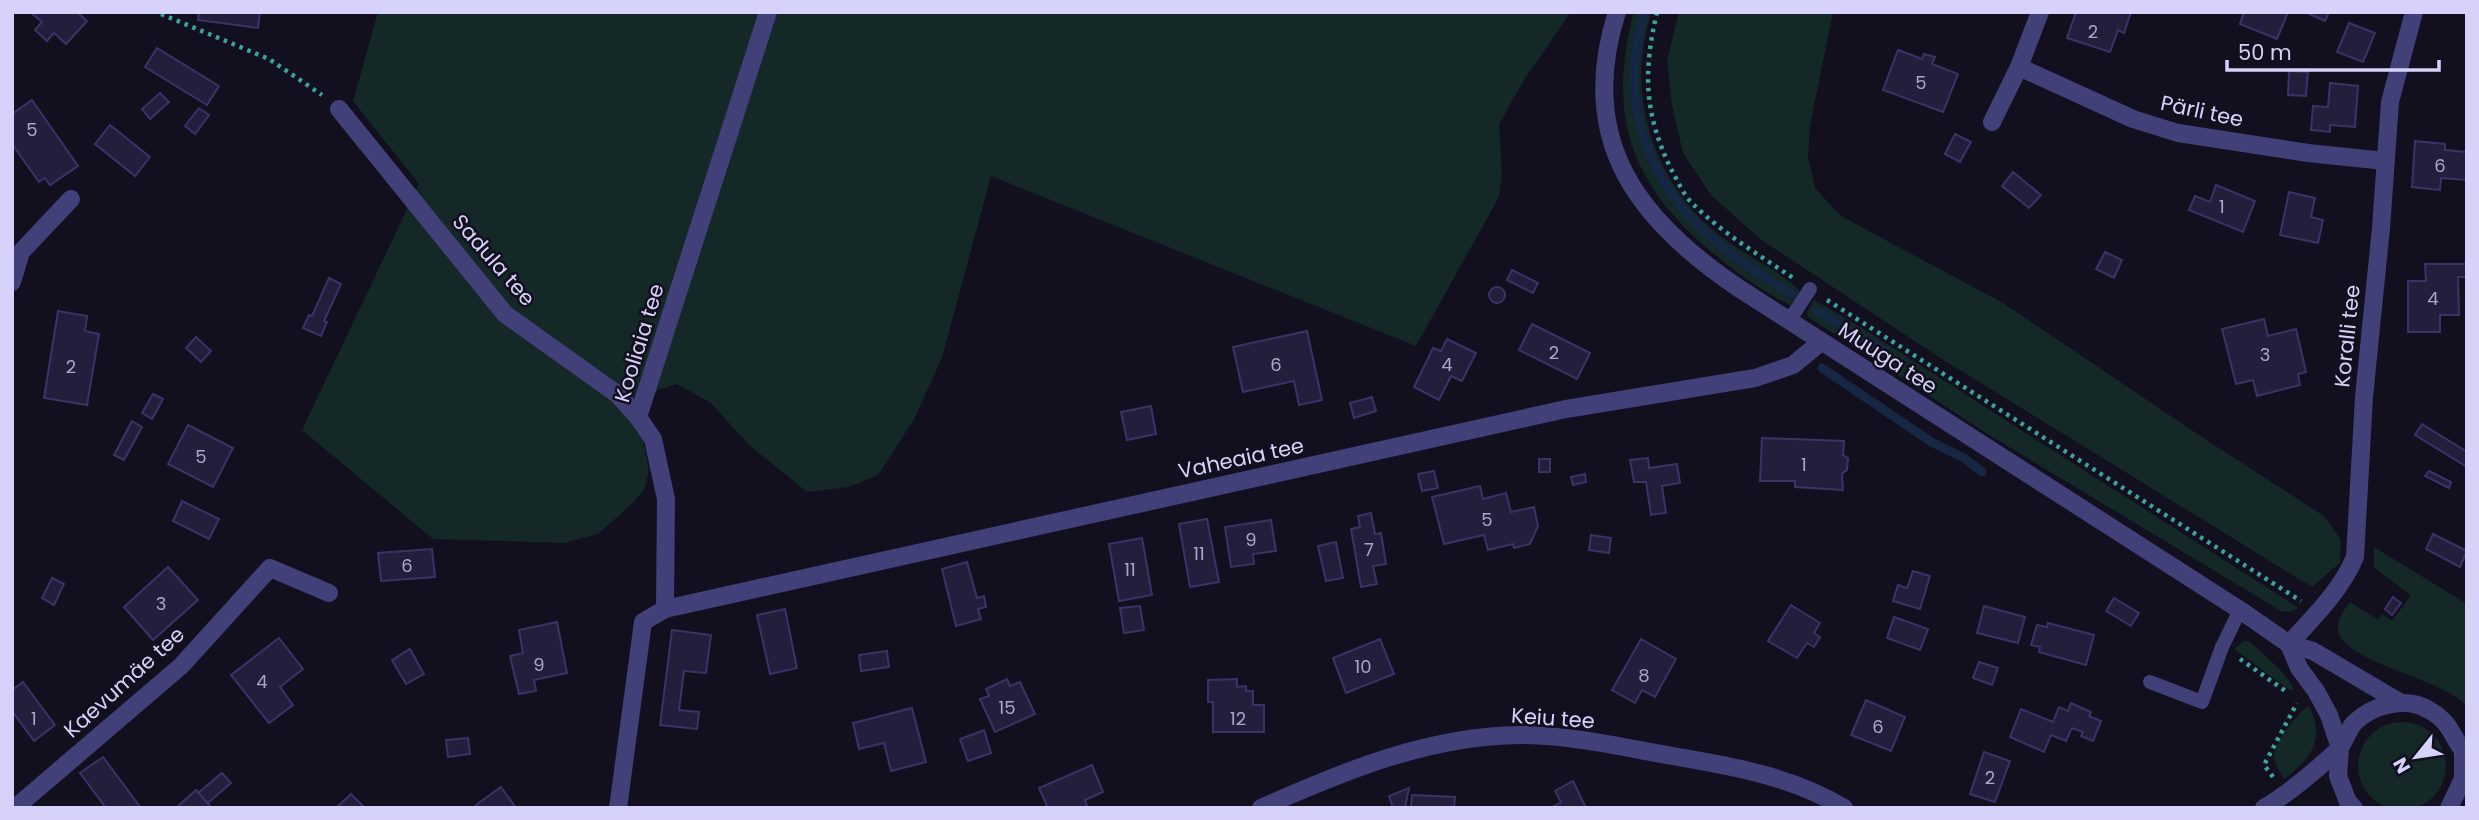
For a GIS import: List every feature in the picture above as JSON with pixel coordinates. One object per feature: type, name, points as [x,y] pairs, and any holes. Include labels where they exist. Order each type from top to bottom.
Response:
[{"type":"street","name":"Kooliaia tee","points":[[665,609],[666,499],[653,439],[638,417],[768,12]]},
{"type":"street","name":"Muuga tee","points":[[1617,12],[1604,71],[1605,113],[1613,147],[1627,178],[1648,212],[1673,239],[1705,266],[2289,644],[2313,651],[2401,703],[2428,709],[2450,726],[2465,753]]},
{"type":"street","points":[[1992,122],[2020,67],[2040,12]]},
{"type":"street","name":"Koralli tee","points":[[2289,644],[2345,579],[2355,557],[2364,397],[2390,102],[2414,12]]},
{"type":"street","name":"Pärli tee","points":[[2020,67],[2133,119],[2178,133],[2308,153],[2385,161]]},
{"type":"street","name":"Sadula tee","points":[[340,108],[505,314],[617,394],[638,417]]},
{"type":"street","points":[[12,282],[20,252],[71,199]]},
{"type":"street","name":"Vaheaia tee","points":[[665,609],[1566,409],[1755,378],[1793,365],[1821,342]]},
{"type":"street","name":"Kaevumäe tee","points":[[15,808],[181,666],[270,568],[329,593]]},
{"type":"street","points":[[618,808],[643,622],[665,609]]},
{"type":"street","name":"Muuga tee","points":[[2289,644],[2299,668],[2329,715],[2340,748],[2338,776],[2348,802],[2354,808]]},
{"type":"street","points":[[2264,808],[2287,794],[2340,748],[2353,724],[2374,708],[2401,703]]},
{"type":"street","name":"Keiu tee","points":[[1261,808],[1323,780],[1382,758],[1454,740],[1520,735],[1558,737],[1726,765],[1796,783],[1844,808]]},
{"type":"street","points":[[2448,808],[2463,779],[2465,753]]},
{"type":"lane","points":[[1789,321],[1810,289]]},
{"type":"lane","points":[[2150,682],[2202,702],[2222,647],[2240,610]]},
{"type":"path","points":[[1657,12],[1650,41],[1649,108],[1659,144],[1688,199],[1724,232],[2319,612]]},
{"type":"path","points":[[161,14],[270,59],[340,108]]},
{"type":"path","points":[[2222,647],[2288,693],[2296,705],[2263,765]]},
{"type":"green space","points":[[378,12],[1571,12],[1524,80],[1499,124],[1502,176],[1499,197],[1416,346],[991,176],[942,358],[913,421],[878,475],[849,487],[807,492],[749,445],[711,403],[677,384],[658,390],[648,402],[642,435],[649,470],[645,488],[633,503],[598,534],[564,543],[433,539],[302,430],[419,184],[353,101]]},
{"type":"green space","points":[[1634,12],[1652,12],[1644,42],[1641,73],[1643,104],[1661,163],[1696,214],[1719,235],[1799,290],[1800,294],[1790,305],[1750,282],[1714,254],[1663,202],[1645,175],[1632,146],[1625,116],[1623,84],[1626,49]]},
{"type":"green space","points":[[1679,12],[1833,12],[1810,126],[1808,157],[1815,188],[1841,216],[2003,303],[2324,516],[2341,540],[2340,563],[2312,587],[1945,361],[1760,239],[1711,195],[1683,153],[1672,105],[1667,61]]},
{"type":"green space","points":[[1814,300],[1859,326],[2299,608],[2288,612],[2281,611],[1994,438],[1808,317],[1807,313]]},
{"type":"green space","points":[[2374,547],[2467,604],[2467,706],[2438,687],[2375,661],[2344,642],[2338,631],[2338,623],[2350,602],[2378,620],[2382,614],[2392,621],[2411,595],[2374,568]]},
{"type":"green space","points":[[2244,641],[2250,642],[2274,664],[2294,689],[2291,691],[2234,649]]},
{"type":"green space","points":[[2309,706],[2316,729],[2313,747],[2302,764],[2284,779],[2274,758],[2277,745],[2298,715]]},
{"type":"green space","points":[[2402,722],[2419,725],[2433,735],[2443,749],[2446,766],[2443,783],[2433,797],[2419,807],[2402,810],[2385,807],[2371,797],[2361,783],[2358,766],[2361,749],[2371,735],[2385,725]]},
{"type":"building","points":[[30,12],[77,12],[87,21],[66,44],[54,33],[47,41],[35,30],[42,22]]},
{"type":"building","points":[[199,12],[260,12],[258,28],[198,20]]},
{"type":"building","points":[[2076,12],[2131,12],[2124,33],[2118,30],[2110,52],[2067,38]]},
{"type":"building","points":[[2244,12],[2288,12],[2277,39],[2240,24]]},
{"type":"building","points":[[2305,12],[2329,12],[2325,21]]},
{"type":"building","points":[[2349,23],[2375,33],[2363,62],[2337,52]]},
{"type":"building","points":[[157,48],[219,86],[207,105],[145,67]]},
{"type":"building","points":[[1898,50],[1922,59],[1924,54],[1935,57],[1932,64],[1958,74],[1943,112],[1883,90]]},
{"type":"building","points":[[2289,71],[2308,72],[2306,96],[2288,95]]},
{"type":"building","points":[[2330,83],[2358,86],[2355,127],[2330,125],[2330,132],[2311,130],[2313,106],[2328,107]]},
{"type":"building","points":[[160,93],[169,102],[150,119],[142,109]]},
{"type":"building","points":[[32,100],[78,166],[50,185],[45,178],[39,182],[12,144],[12,114]]},
{"type":"building","points":[[199,108],[209,115],[195,134],[185,126]]},
{"type":"building","points":[[110,125],[150,157],[135,176],[95,144]]},
{"type":"building","points":[[1955,134],[1971,142],[1960,162],[1945,154]]},
{"type":"building","points":[[2415,141],[2445,144],[2445,150],[2467,152],[2467,180],[2441,178],[2440,190],[2412,187]]},
{"type":"building","points":[[2013,172],[2041,195],[2029,208],[2002,186]]},
{"type":"building","points":[[2216,185],[2255,201],[2243,232],[2189,210],[2195,196],[2210,202]]},
{"type":"building","points":[[2289,192],[2315,198],[2311,217],[2323,220],[2318,243],[2280,235]]},
{"type":"building","points":[[2105,252],[2122,260],[2114,278],[2096,269]]},
{"type":"building","points":[[2425,264],[2467,264],[2467,277],[2458,277],[2459,315],[2440,315],[2440,332],[2408,332],[2408,281],[2426,281]]},
{"type":"building","points":[[1512,270],[1538,283],[1533,293],[1507,280]]},
{"type":"building","points":[[329,278],[341,284],[324,321],[327,322],[321,336],[303,328],[309,315],[312,316]]},
{"type":"building","points":[[1494,287],[1500,287],[1505,295],[1503,301],[1494,303],[1489,298],[1489,292]]},
{"type":"building","points":[[58,311],[87,316],[85,331],[99,334],[87,405],[44,398]]},
{"type":"building","points":[[2264,319],[2268,336],[2296,329],[2306,372],[2298,374],[2300,385],[2257,396],[2253,380],[2236,384],[2222,329]]},
{"type":"building","points":[[1532,324],[1590,353],[1577,379],[1519,350]]},
{"type":"building","points":[[1307,331],[1322,400],[1299,405],[1294,381],[1243,392],[1233,347]]},
{"type":"building","points":[[196,337],[211,351],[201,362],[186,348]]},
{"type":"building","points":[[1447,339],[1476,353],[1462,381],[1451,376],[1439,400],[1414,387],[1433,348],[1441,351]]},
{"type":"building","points":[[153,394],[163,399],[152,419],[142,413]]},
{"type":"building","points":[[1372,397],[1376,411],[1354,418],[1350,403]]},
{"type":"building","points":[[1151,406],[1156,434],[1127,440],[1121,412]]},
{"type":"building","points":[[132,421],[142,427],[124,460],[114,455]]},
{"type":"building","points":[[2422,424],[2467,452],[2467,467],[2415,435]]},
{"type":"building","points":[[188,425],[233,448],[213,487],[168,464]]},
{"type":"building","points":[[1762,438],[1844,441],[1843,455],[1848,458],[1847,470],[1842,474],[1843,490],[1795,487],[1795,481],[1760,481]]},
{"type":"building","points":[[1648,458],[1649,468],[1677,464],[1680,483],[1662,486],[1666,513],[1651,515],[1646,482],[1634,482],[1630,460]]},
{"type":"building","points":[[1539,459],[1550,459],[1550,472],[1539,472]]},
{"type":"building","points":[[1434,471],[1438,488],[1422,491],[1418,474]]},
{"type":"building","points":[[2429,471],[2451,482],[2449,488],[2425,476]]},
{"type":"building","points":[[1585,474],[1586,482],[1573,485],[1571,477]]},
{"type":"building","points":[[1480,486],[1483,499],[1506,493],[1511,512],[1534,507],[1538,526],[1530,544],[1514,548],[1513,544],[1488,550],[1484,535],[1444,544],[1432,497]]},
{"type":"building","points":[[182,501],[219,519],[209,539],[173,521]]},
{"type":"building","points":[[1371,513],[1375,534],[1381,533],[1386,564],[1373,566],[1377,584],[1361,587],[1351,529],[1360,527],[1358,516]]},
{"type":"building","points":[[1207,519],[1219,582],[1190,587],[1179,524]]},
{"type":"building","points":[[1271,520],[1276,551],[1253,554],[1254,564],[1231,567],[1225,527]]},
{"type":"building","points":[[2433,534],[2467,551],[2460,567],[2426,549]]},
{"type":"building","points":[[1591,535],[1611,538],[1609,553],[1589,550]]},
{"type":"building","points":[[1142,538],[1152,595],[1119,601],[1109,544]]},
{"type":"building","points":[[1336,542],[1343,578],[1326,581],[1318,546]]},
{"type":"building","points":[[432,549],[435,577],[381,581],[378,553]]},
{"type":"building","points":[[967,562],[977,598],[984,596],[986,607],[978,609],[981,619],[956,626],[942,569]]},
{"type":"building","points":[[168,567],[198,600],[153,640],[124,607]]},
{"type":"building","points":[[1913,571],[1930,576],[1920,609],[1893,601],[1898,585],[1907,588]]},
{"type":"building","points":[[52,578],[64,584],[54,605],[42,598]]},
{"type":"building","points":[[2393,597],[2401,603],[2392,615],[2385,609]]},
{"type":"building","points":[[2114,598],[2139,613],[2131,626],[2106,611]]},
{"type":"building","points":[[1791,605],[1820,623],[1814,633],[1820,637],[1814,647],[1807,643],[1797,658],[1768,641]]},
{"type":"building","points":[[1140,606],[1144,630],[1124,633],[1120,608]]},
{"type":"building","points":[[1984,606],[2025,617],[2018,643],[1977,633]]},
{"type":"building","points":[[785,609],[797,668],[770,674],[757,615]]},
{"type":"building","points":[[1894,617],[1928,629],[1920,650],[1887,638]]},
{"type":"building","points":[[557,622],[567,673],[534,680],[536,691],[519,694],[510,656],[523,653],[519,630]]},
{"type":"building","points":[[2048,623],[2094,635],[2086,665],[2039,652],[2040,647],[2031,645],[2037,625],[2047,627]]},
{"type":"building","points":[[672,630],[711,635],[706,673],[684,671],[679,710],[699,712],[697,729],[660,725]]},
{"type":"building","points":[[279,638],[303,669],[280,687],[293,705],[269,723],[231,675]]},
{"type":"building","points":[[1380,639],[1394,674],[1346,693],[1333,658]]},
{"type":"building","points":[[1641,639],[1676,659],[1655,697],[1642,690],[1635,703],[1612,690]]},
{"type":"building","points":[[410,649],[424,674],[406,684],[392,660]]},
{"type":"building","points":[[887,651],[889,667],[861,671],[859,655]]},
{"type":"building","points":[[1979,662],[1998,668],[1992,685],[1973,678]]},
{"type":"building","points":[[1007,679],[1010,686],[1020,682],[1035,714],[995,732],[980,699],[989,696],[986,689]]},
{"type":"building","points":[[1237,679],[1237,687],[1246,686],[1246,691],[1253,691],[1253,705],[1264,705],[1264,732],[1213,732],[1213,702],[1208,702],[1208,680]]},
{"type":"building","points":[[23,682],[55,725],[34,741],[12,711],[12,690]]},
{"type":"building","points":[[1866,700],[1905,717],[1891,751],[1851,735]]},
{"type":"building","points":[[2071,703],[2091,712],[2089,716],[2101,721],[2093,741],[2081,736],[2083,732],[2072,728],[2066,741],[2051,735],[2044,752],[2010,737],[2021,709],[2053,722],[2059,707],[2068,711]]},
{"type":"building","points":[[912,708],[926,762],[891,771],[884,743],[859,749],[853,723]]},
{"type":"building","points":[[984,730],[991,753],[968,761],[960,739]]},
{"type":"building","points":[[468,738],[470,754],[448,757],[446,740]]},
{"type":"building","points":[[1984,752],[2010,761],[1995,802],[1970,794]]},
{"type":"building","points":[[103,757],[141,808],[106,808],[80,773]]},
{"type":"building","points":[[1092,765],[1103,792],[1085,800],[1088,808],[1048,808],[1039,788]]},
{"type":"building","points":[[222,773],[231,783],[208,803],[198,793]]},
{"type":"building","points":[[1573,781],[1586,808],[1551,808],[1561,802],[1555,791]]},
{"type":"building","points":[[501,787],[516,808],[478,808],[476,805]]},
{"type":"building","points":[[1409,788],[1405,808],[1393,808],[1389,796]]},
{"type":"building","points":[[196,790],[211,807],[176,808]]},
{"type":"building","points":[[351,794],[365,808],[336,808]]},
{"type":"building","points":[[1412,795],[1455,797],[1454,808],[1411,808]]},
{"type":"waterway","points":[[1645,12],[1637,46],[1634,79],[1637,110],[1645,141],[1657,170],[1674,197],[1696,223],[1729,253],[1791,294]]},
{"type":"waterway","points":[[1817,311],[1886,352]]},
{"type":"waterway","points":[[1822,368],[1933,443],[1964,458],[1982,472]]}]
